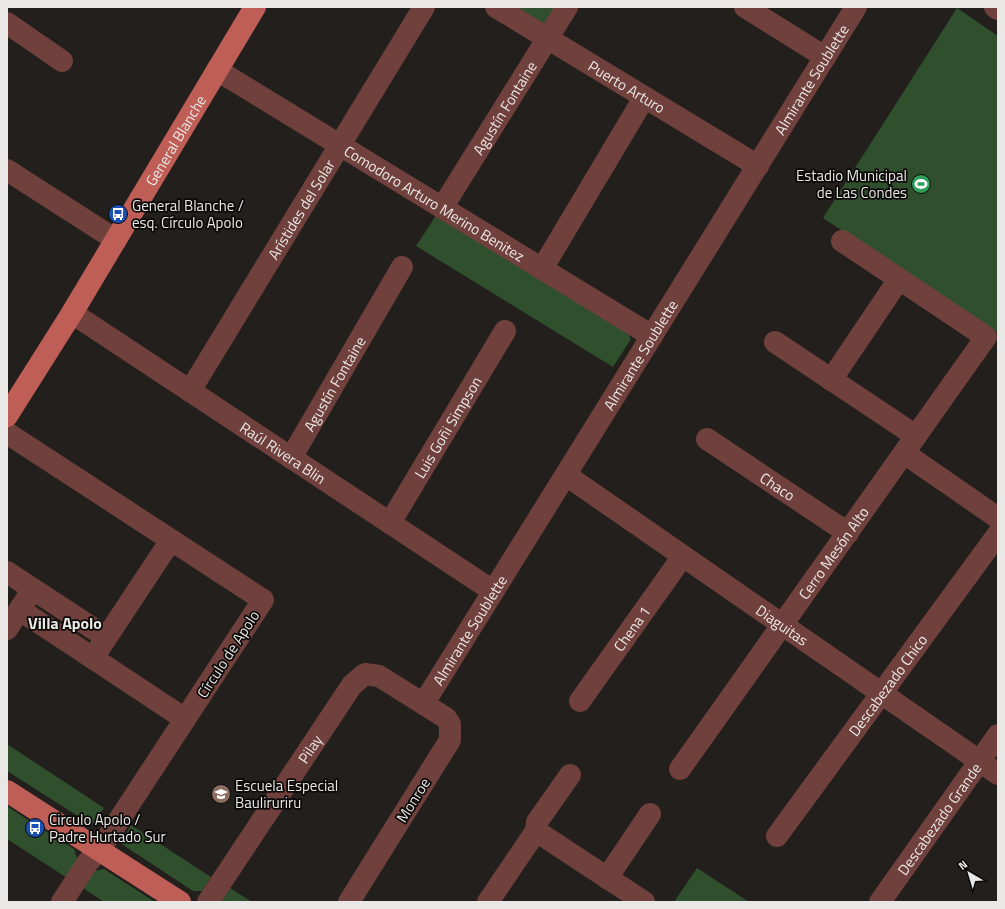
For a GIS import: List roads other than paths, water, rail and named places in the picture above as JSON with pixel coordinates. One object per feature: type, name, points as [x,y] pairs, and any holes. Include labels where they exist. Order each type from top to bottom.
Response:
[{"type":"main road","name":"General Blanche","points":[[7,416],[72,313],[253,8]]},
{"type":"main road","points":[[7,791],[180,902]]},
{"type":"street","name":"Arístides del Solar","points":[[190,391],[424,7]]},
{"type":"street","name":"Puerto Arturo","points":[[496,7],[758,166]]},
{"type":"street","name":"Agustín Fontaine","points":[[442,208],[546,38],[567,7]]},
{"type":"street","points":[[745,7],[825,58]]},
{"type":"street","name":"Almirante Soublette","points":[[424,703],[856,7]]},
{"type":"street","points":[[7,23],[62,61]]},
{"type":"street","name":"Comodoro Arturo Merino Benitez","points":[[217,70],[652,336]]},
{"type":"street","points":[[542,269],[644,98]]},
{"type":"street","points":[[7,170],[116,240]]},
{"type":"street","points":[[832,380],[899,279],[842,241]]},
{"type":"street","name":"Agustín Fontaine","points":[[291,458],[402,267]]},
{"type":"street","name":"Cerro Mesón Alto","points":[[680,769],[986,336],[899,279]]},
{"type":"street","name":"Raúl Rivera Blin","points":[[72,313],[493,591]]},
{"type":"street","name":"Luis Goñi Simpson","points":[[390,523],[505,331]]},
{"type":"street","points":[[775,342],[916,436]]},
{"type":"street","name":"Círculo de Apolo","points":[[7,433],[263,600],[100,850],[88,862],[62,902]]},
{"type":"street","name":"Chaco","points":[[707,439],[848,533]]},
{"type":"street","points":[[904,453],[998,518]]},
{"type":"street","name":"Diaguitas","points":[[566,475],[998,774]]},
{"type":"street","name":"Descabezado Chico","points":[[777,836],[998,534]]},
{"type":"street","points":[[93,658],[171,540]]},
{"type":"street","name":"Chena 1","points":[[580,701],[683,556]]},
{"type":"street","points":[[7,572],[106,637]]},
{"type":"street","points":[[7,629],[34,589]]},
{"type":"street","points":[[20,610],[186,719]]},
{"type":"street","name":"Pilay","points":[[208,902],[352,685],[365,674],[379,676],[424,703]]},
{"type":"street","name":"Monroe","points":[[349,902],[450,740],[450,724],[446,718],[424,703]]},
{"type":"street","name":"Descabezado Grande","points":[[880,902],[998,736]]},
{"type":"street","points":[[488,902],[536,831],[537,822],[570,775]]},
{"type":"street","points":[[607,878],[650,814]]},
{"type":"street","points":[[536,831],[644,902]]},
{"type":"place","name":"Estadio Municipal de Las Condes","points":[[921,184]]},
{"type":"place","name":"General Blanche / esq. Círculo Apolo","points":[[118,214]]},
{"type":"place","name":"Escuela Especial Bauliruriru","points":[[221,794]]},
{"type":"place","name":"Circulo Apolo / Padre Hurtado Sur","points":[[35,828]]},
{"type":"district","name":"Villa Apolo","points":[[65,623]]}]
